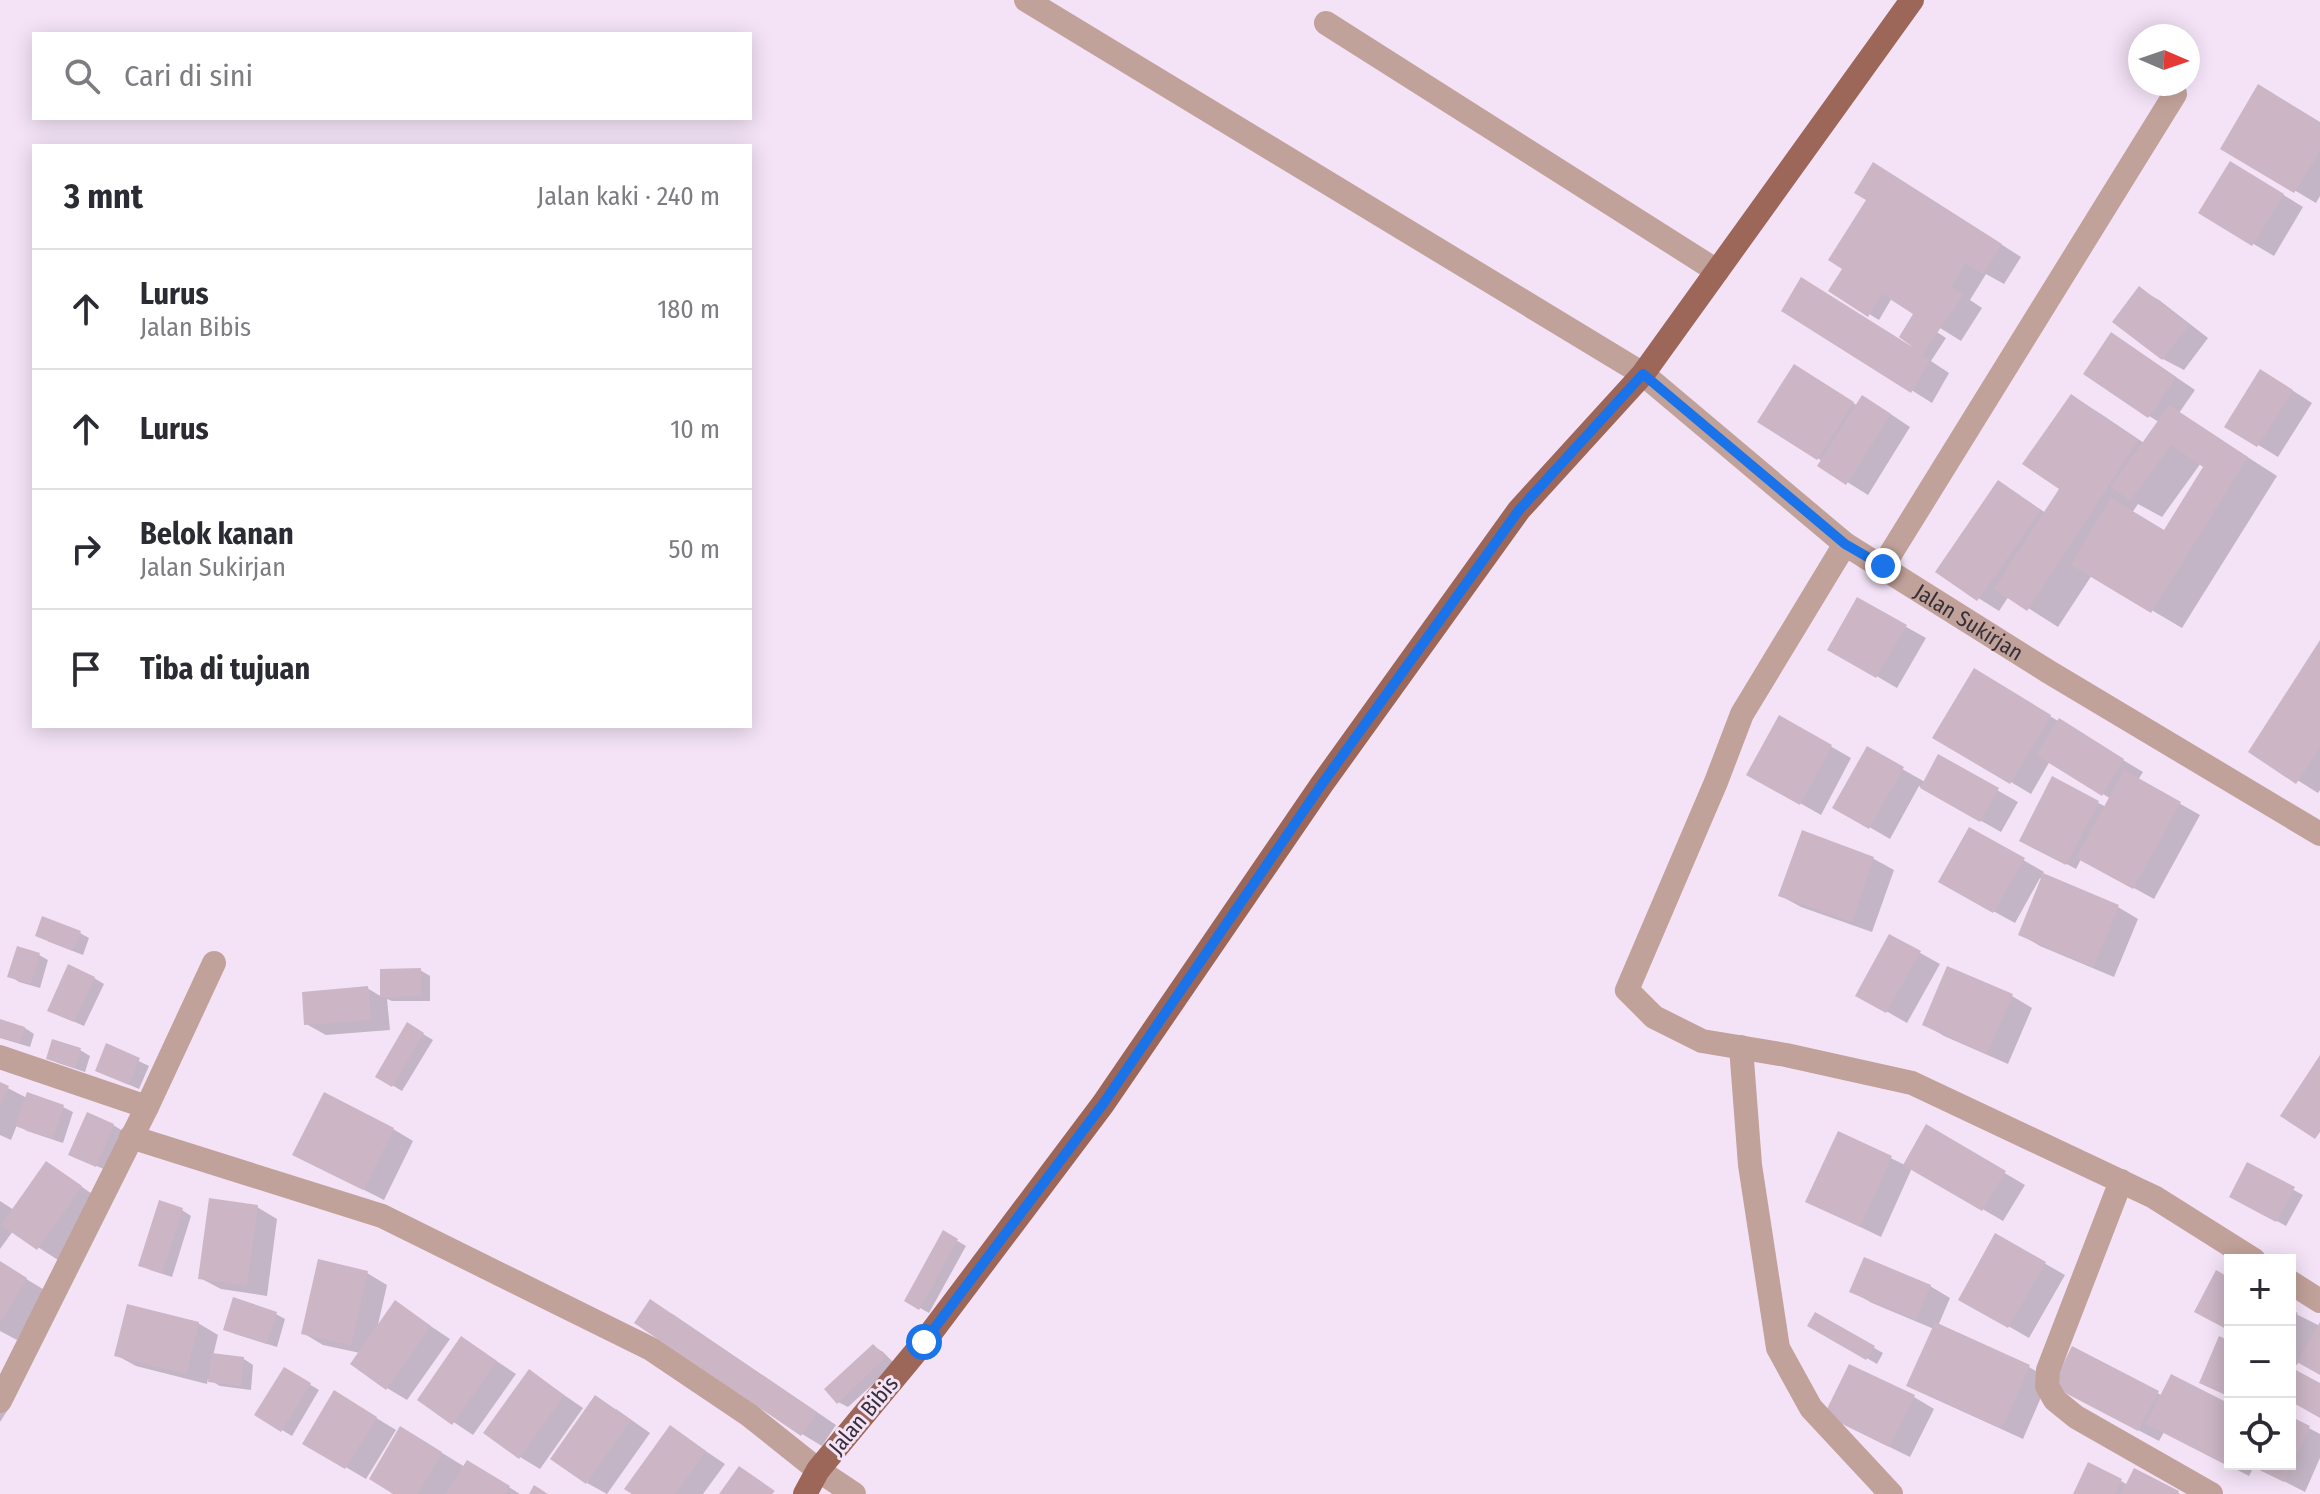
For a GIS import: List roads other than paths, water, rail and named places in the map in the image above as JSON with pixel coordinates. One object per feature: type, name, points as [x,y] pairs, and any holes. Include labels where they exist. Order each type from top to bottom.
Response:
[{"type":"main road","name":"Jalan Bibis","points":[[805,1494],[818,1470],[924,1342],[1103,1104],[1322,784],[1519,510],[1643,374],[1912,0]]},
{"type":"street","name":"Jalan Sukirjan","points":[[1026,0],[1643,374],[1845,544],[2049,672],[2320,834]]},
{"type":"street","points":[[1326,23],[1717,271]]},
{"type":"street","points":[[1883,566],[2174,96]]},
{"type":"street","points":[[1845,544],[1742,714],[1627,990],[1654,1017],[1702,1041],[1912,1083],[2154,1197],[2244,1254]]},
{"type":"street","points":[[0,1401],[147,1107],[214,963]]},
{"type":"street","points":[[1741,1047],[1750,1165],[1778,1348],[1811,1408],[1891,1494]]},
{"type":"street","points":[[0,1057],[147,1107]]},
{"type":"street","points":[[131,1137],[382,1216],[651,1349],[749,1415],[818,1470],[854,1494]]},
{"type":"street","points":[[2121,1181],[2048,1370],[2047,1386],[2055,1400],[2076,1417],[2207,1493]]},
{"type":"street","points":[[2296,1286],[2320,1301]]}]
